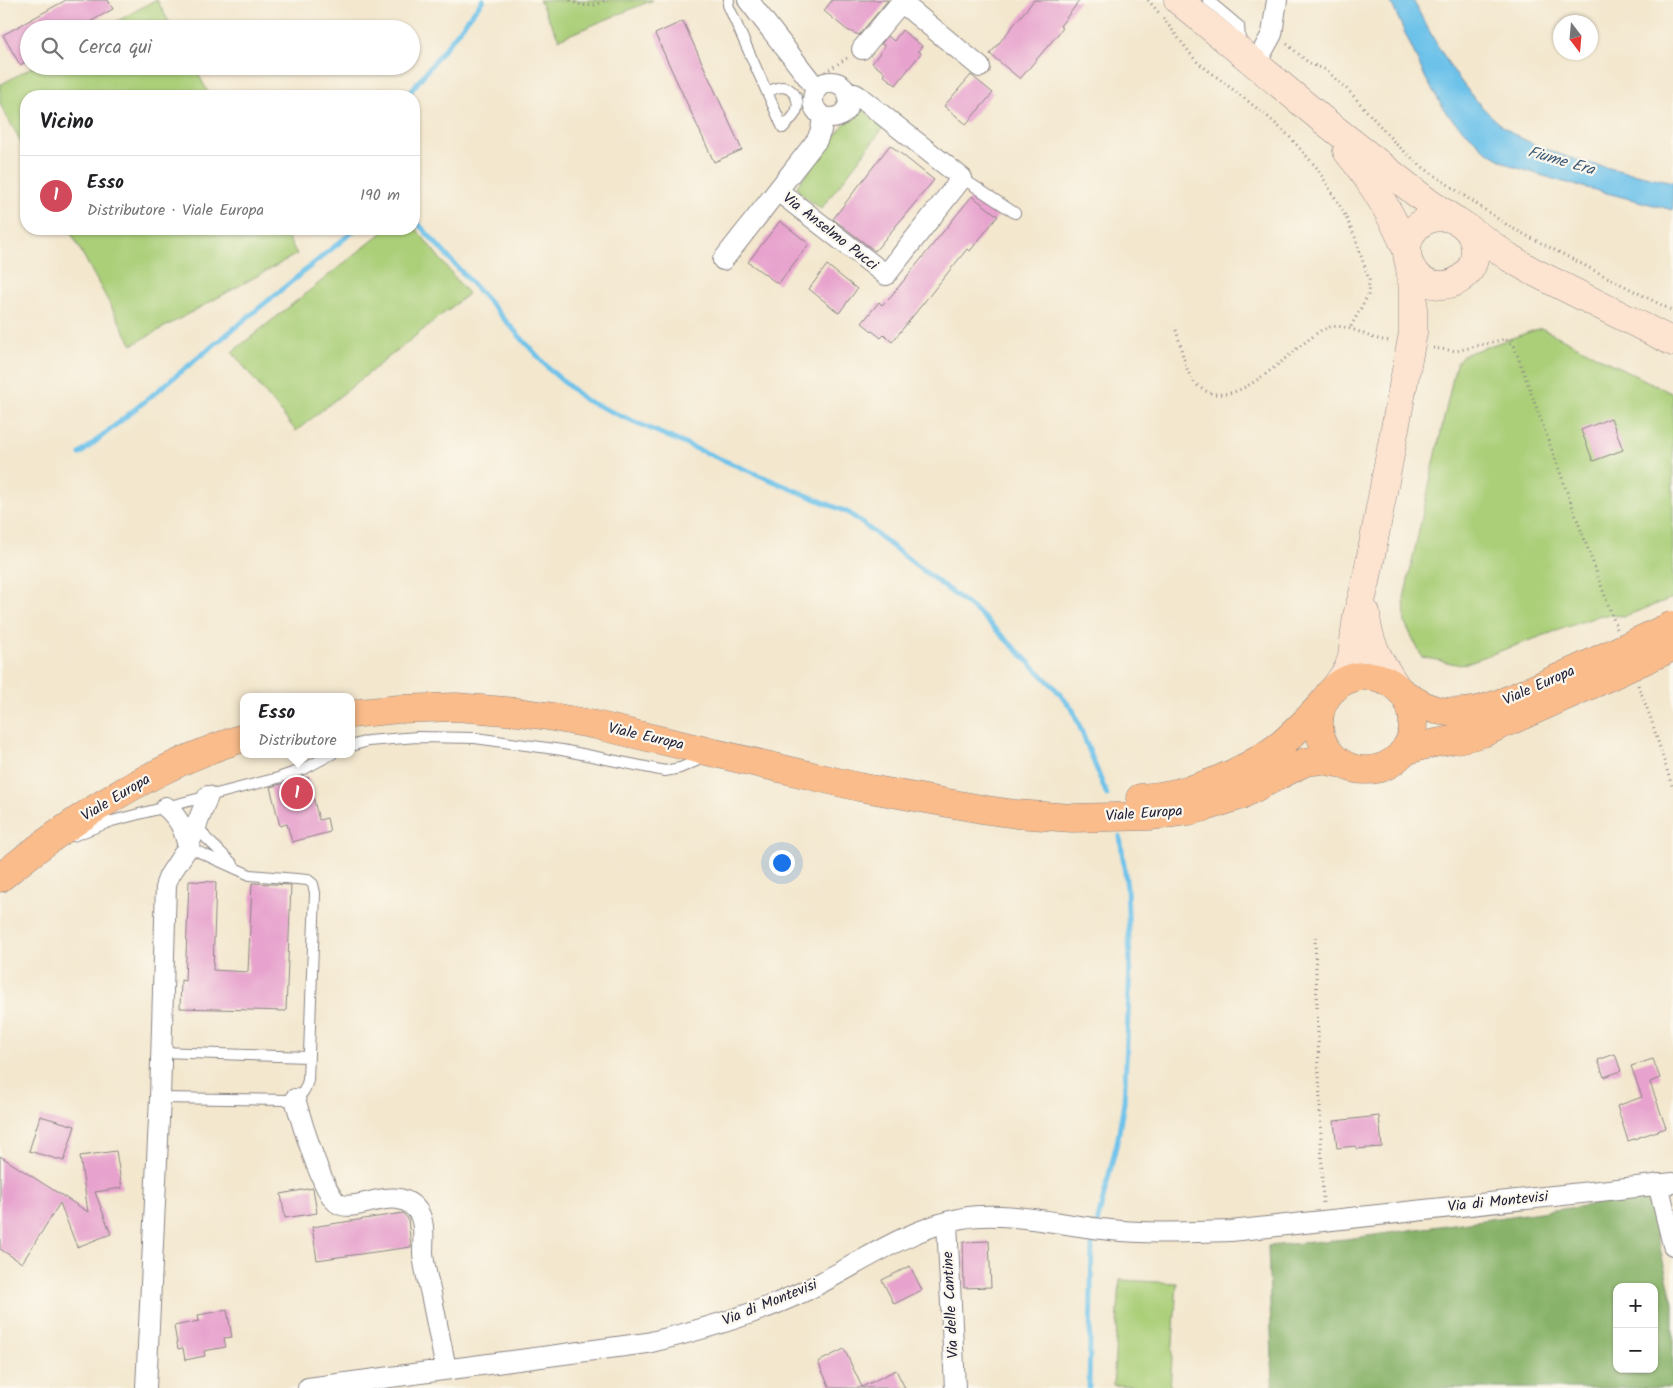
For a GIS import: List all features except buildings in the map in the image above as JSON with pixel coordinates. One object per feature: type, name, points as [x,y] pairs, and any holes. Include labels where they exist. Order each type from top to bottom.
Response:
[{"type":"main road","name":"Viale Europa","points":[[355,714],[438,707],[518,712],[572,720],[859,787],[978,808],[1016,814],[1072,818],[1152,816],[1189,811],[1223,802],[1253,790],[1305,762],[1322,760],[1343,764],[1352,768],[1371,770],[1390,764],[1404,752],[1422,745],[1483,733],[1591,674],[1673,625]]},
{"type":"main road","name":"Viale Europa","points":[[936,800],[1093,800],[1143,798],[1176,793],[1219,780],[1262,757],[1290,736],[1329,696],[1352,678],[1372,676],[1382,678],[1416,702],[1434,710],[1459,713],[1473,712],[1673,647]]},
{"type":"main road","points":[[1400,690],[1410,706],[1413,721],[1411,737],[1404,752]]},
{"type":"main road","points":[[1329,696],[1319,723],[1320,733],[1328,751],[1343,764]]},
{"type":"main road","name":"Viale Europa","points":[[0,878],[30,853],[94,809],[151,777],[196,756],[240,739]]},
{"type":"street","points":[[748,0],[814,84],[812,101],[815,110],[823,116],[834,118],[846,110],[849,104],[849,94],[840,84],[834,81],[814,84]]},
{"type":"street","points":[[1178,0],[1323,120],[1429,203],[1532,271],[1673,342]]},
{"type":"street","points":[[1245,56],[1272,34],[1277,0]]},
{"type":"street","points":[[862,49],[901,1],[980,67]]},
{"type":"street","points":[[849,94],[855,94],[861,98],[962,178]]},
{"type":"street","name":"Via Anselmo Pucci","points":[[724,260],[817,140],[822,130],[823,116]]},
{"type":"street","points":[[1323,120],[1361,168],[1380,196],[1392,218],[1414,272],[1422,280],[1433,285],[1444,286],[1493,269],[1532,271]]},
{"type":"street","name":"Via Anselmo Pucci","points":[[778,192],[886,275],[962,178]]},
{"type":"street","points":[[1329,696],[1348,669],[1352,657],[1357,616],[1366,582],[1412,340],[1413,288],[1408,257],[1409,240],[1414,230],[1423,222],[1433,218],[1444,217],[1460,223],[1472,235],[1475,257],[1472,267],[1460,280],[1444,289],[1431,302],[1412,340]]},
{"type":"street","points":[[1366,582],[1367,621],[1371,643],[1376,654],[1400,690]]},
{"type":"street","points":[[146,1388],[160,1098],[166,884],[169,876],[188,847],[208,796]]},
{"type":"street","points":[[166,807],[180,821],[188,847]]},
{"type":"street","points":[[295,1099],[324,1183],[335,1202],[343,1205],[392,1198],[412,1205],[419,1214],[422,1229],[423,1256],[446,1369]]},
{"type":"street","points":[[1665,1183],[1673,1245]]},
{"type":"street","name":"Via di Montevisi","points":[[308,1388],[647,1343],[685,1334],[727,1322],[784,1300],[911,1235],[947,1222],[973,1217],[1003,1217],[1083,1228],[1157,1233],[1231,1231],[1665,1183]]},
{"type":"street","name":"Via delle Cantine","points":[[947,1222],[955,1388]]},
{"type":"lane","points":[[729,0],[728,5],[767,92]]},
{"type":"lane","points":[[1208,0],[1239,26],[1240,39],[1245,56]]},
{"type":"lane","points":[[962,178],[1015,212]]},
{"type":"lane","points":[[355,745],[417,737],[475,738],[562,750],[665,771],[680,768],[717,753]]},
{"type":"lane","points":[[30,853],[112,821],[294,773],[324,758]]},
{"type":"lane","points":[[197,824],[221,853],[244,873]]},
{"type":"lane","points":[[160,1098],[295,1099],[302,1094],[306,1086],[315,893],[313,884],[308,880],[250,875],[188,847]]},
{"type":"lane","points":[[161,1052],[308,1056]]},
{"type":"path","points":[[570,0],[580,5],[592,6],[605,0]]},
{"type":"path","points":[[1148,0],[1196,60],[1267,116],[1288,135],[1317,168],[1343,211],[1355,237],[1369,280],[1368,295],[1350,328]]},
{"type":"path","points":[[1272,34],[1309,63],[1326,70],[1349,91],[1396,144],[1422,166],[1469,199],[1510,227],[1673,311]]},
{"type":"path","points":[[814,84],[862,49]]},
{"type":"path","points":[[1176,330],[1192,380],[1203,390],[1220,395],[1236,392],[1253,383],[1319,331],[1336,326],[1350,328],[1373,338],[1412,340],[1456,351],[1506,338],[1514,346],[1619,634]]},
{"type":"path","points":[[1636,680],[1650,716],[1673,789]]},
{"type":"path","points":[[1315,937],[1324,1221]]},
{"type":"green space","points":[[157,0],[168,20],[119,20]]},
{"type":"green space","points":[[539,0],[653,0],[559,39]]},
{"type":"green space","points":[[20,74],[199,75],[207,90],[20,90],[20,140],[0,104],[0,85]]},
{"type":"green space","points":[[862,109],[884,127],[821,209],[799,192],[797,186],[855,110]]},
{"type":"green space","points":[[420,234],[468,294],[296,431],[232,352],[379,235]]},
{"type":"green space","points":[[72,235],[286,235],[297,254],[132,345]]},
{"type":"green space","points":[[1541,328],[1673,394],[1673,598],[1625,616],[1601,615],[1461,665],[1422,657],[1405,623],[1404,598],[1456,364],[1463,355]]},
{"type":"green space","points":[[1648,1197],[1673,1303],[1673,1388],[1273,1388],[1268,1246],[1346,1239]]},
{"type":"green space","points":[[1120,1280],[1177,1283],[1170,1388],[1113,1385]]},
{"type":"water","name":"Fiume Era","points":[[1390,0],[1413,0],[1433,38],[1459,78],[1473,97],[1505,128],[1541,147],[1577,160],[1673,182],[1673,210],[1560,181],[1511,166],[1486,151],[1447,114],[1426,79]]},
{"type":"waterway","points":[[412,90],[483,0]]},
{"type":"waterway","points":[[420,226],[550,370],[585,400],[849,513],[981,615],[1054,687],[1073,710],[1107,795]]},
{"type":"waterway","points":[[80,454],[349,235]]},
{"type":"waterway","points":[[1097,1224],[1118,1138],[1124,1102],[1130,963],[1127,888],[1120,836]]},
{"type":"waterway","points":[[1089,1388],[1092,1245],[1095,1232]]},
{"type":"place","name":"Esso","points":[[297,793]]}]
